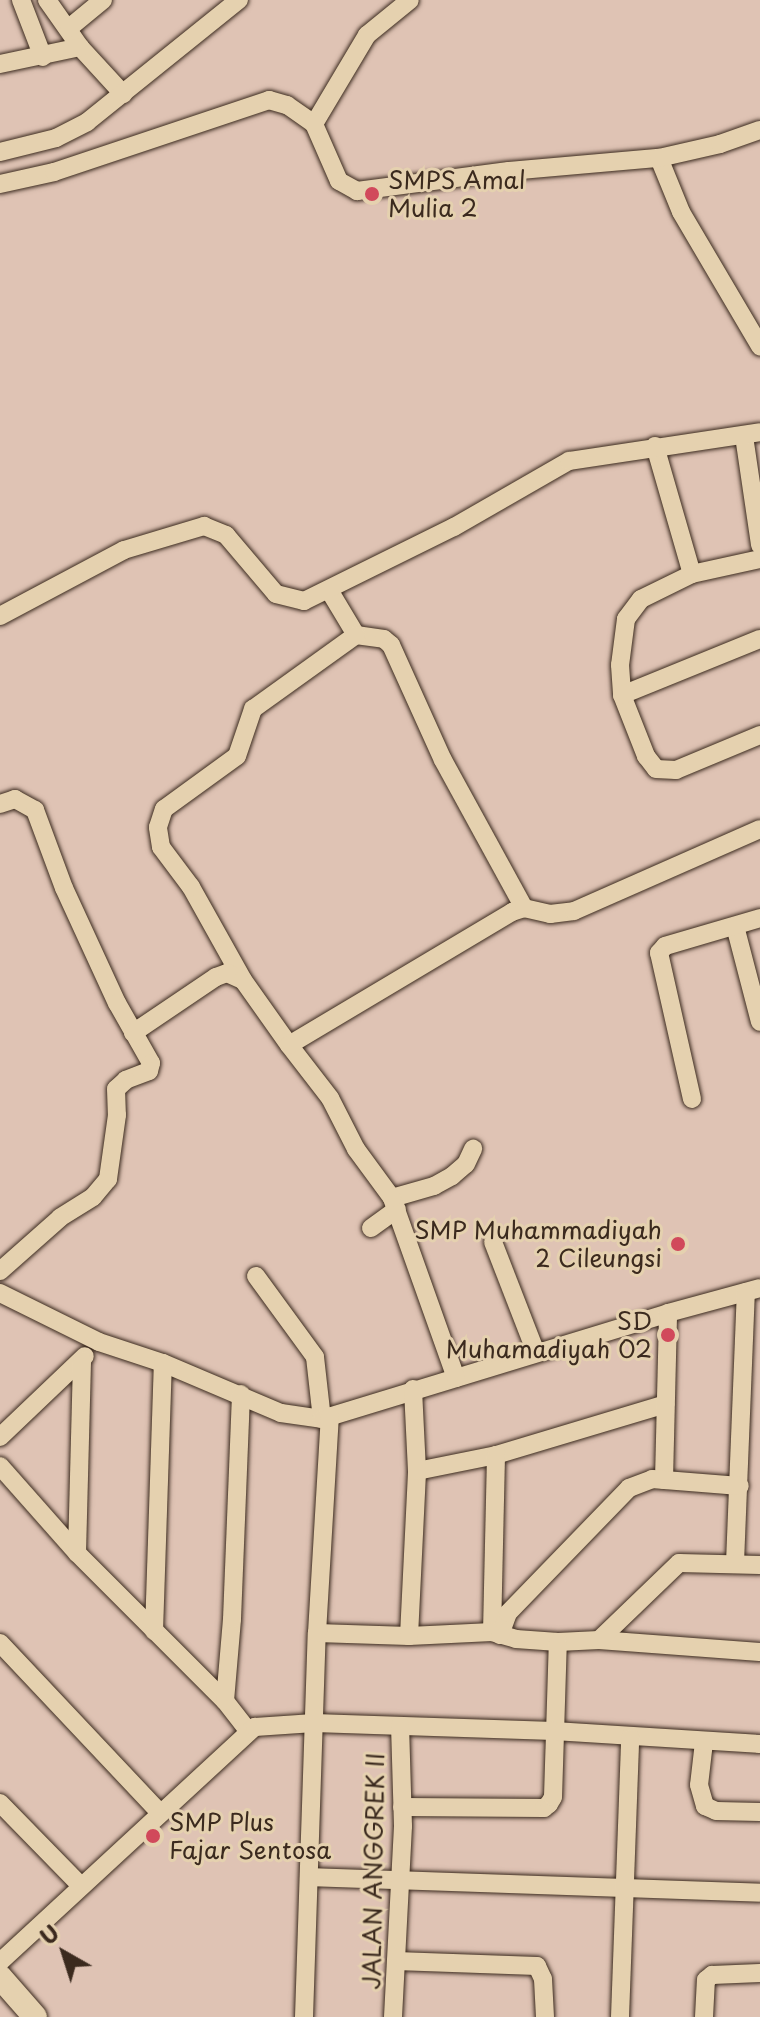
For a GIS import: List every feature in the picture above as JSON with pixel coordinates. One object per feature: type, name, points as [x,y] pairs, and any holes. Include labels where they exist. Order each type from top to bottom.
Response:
[{"type":"street","points":[[21,0],[43,57]]},
{"type":"street","points":[[47,0],[80,47],[123,94]]},
{"type":"street","points":[[69,28],[103,0]]},
{"type":"street","points":[[0,152],[73,131],[239,0]]},
{"type":"street","points":[[314,124],[367,35],[410,0]]},
{"type":"street","points":[[0,64],[80,47]]},
{"type":"street","points":[[0,184],[54,172],[269,100],[287,105],[314,124],[339,181],[357,191],[509,171],[659,158],[720,144],[760,130]]},
{"type":"street","points":[[659,158],[675,200],[760,346]]},
{"type":"street","points":[[0,616],[124,550],[204,526],[226,535],[276,594],[304,601],[454,527],[569,461],[752,434],[760,545]]},
{"type":"street","points":[[655,446],[692,574]]},
{"type":"street","points":[[760,559],[692,574],[641,599],[630,612],[624,627],[620,665],[622,695],[652,767],[661,771],[676,770],[760,735]]},
{"type":"street","points":[[329,590],[356,635]]},
{"type":"street","points":[[456,1378],[395,1203],[356,1149],[330,1098],[243,980],[191,887],[161,847],[158,827],[164,809],[237,756],[253,709],[356,635],[384,639],[391,645],[443,760],[524,908]]},
{"type":"street","points":[[622,695],[760,639]]},
{"type":"street","points":[[0,804],[15,799],[35,810],[64,888],[151,1068],[116,1089],[117,1115],[108,1179],[93,1197],[60,1218],[0,1271]]},
{"type":"street","points":[[289,1045],[524,908],[550,914],[574,911],[760,829]]},
{"type":"street","points":[[692,1099],[659,953],[665,946],[760,918]]},
{"type":"street","points":[[735,926],[760,1022]]},
{"type":"street","points":[[133,1033],[216,977],[227,973],[243,980]]},
{"type":"street","points":[[371,1228],[395,1203],[452,1176],[466,1164],[473,1149]]},
{"type":"street","points":[[493,1242],[536,1353]]},
{"type":"street","points":[[256,1276],[315,1357],[326,1418],[304,2017]]},
{"type":"street","points":[[2,1297],[99,1342],[163,1363],[281,1413],[326,1418],[413,1389],[753,1290],[735,1563]]},
{"type":"street","points":[[664,1480],[668,1313]]},
{"type":"street","points":[[0,1437],[99,1342]]},
{"type":"street","points":[[77,1553],[82,1360]]},
{"type":"street","points":[[154,1631],[163,1363]]},
{"type":"street","points":[[409,1636],[417,1471],[413,1389]]},
{"type":"street","points":[[225,1701],[232,1619],[241,1394]]},
{"type":"street","points":[[417,1471],[496,1455],[666,1404]]},
{"type":"street","points":[[496,1455],[496,1634]]},
{"type":"street","points":[[0,1466],[77,1553],[225,1701],[249,1732]]},
{"type":"street","points":[[496,1634],[508,1613],[629,1488],[644,1480],[740,1486]]},
{"type":"street","points":[[599,1640],[679,1563],[760,1565]]},
{"type":"street","points":[[317,1633],[409,1636],[496,1634],[558,1642],[599,1640],[760,1652]]},
{"type":"street","points":[[402,1807],[544,1808],[553,1797],[558,1642]]},
{"type":"street","points":[[0,1643],[160,1813]]},
{"type":"street","points":[[0,1962],[80,1885],[255,1727],[314,1723],[554,1731],[760,1744]]},
{"type":"street","name":"JALAN ANGGREK II","points":[[393,2017],[402,1807],[400,1726]]},
{"type":"street","points":[[620,2017],[630,1738]]},
{"type":"street","points":[[704,1742],[699,1785],[705,1806],[716,1811],[760,1812]]},
{"type":"street","points":[[0,1803],[80,1885]]},
{"type":"street","points":[[309,1877],[760,1893]]},
{"type":"street","points":[[396,1961],[537,1966],[543,1979],[545,2017]]},
{"type":"street","points":[[704,2017],[706,1980],[712,1975],[760,1973]]},
{"type":"street","points":[[0,1977],[35,2017]]},
{"type":"place","name":"SMPS Amal Mulia 2","points":[[372,194]]},
{"type":"place","name":"SMP Muhammadiyah 2 Cileungsi","points":[[678,1244]]},
{"type":"place","name":"SD Muhamadiyah 02","points":[[668,1335]]},
{"type":"place","name":"SMP Plus Fajar Sentosa","points":[[153,1836]]}]
